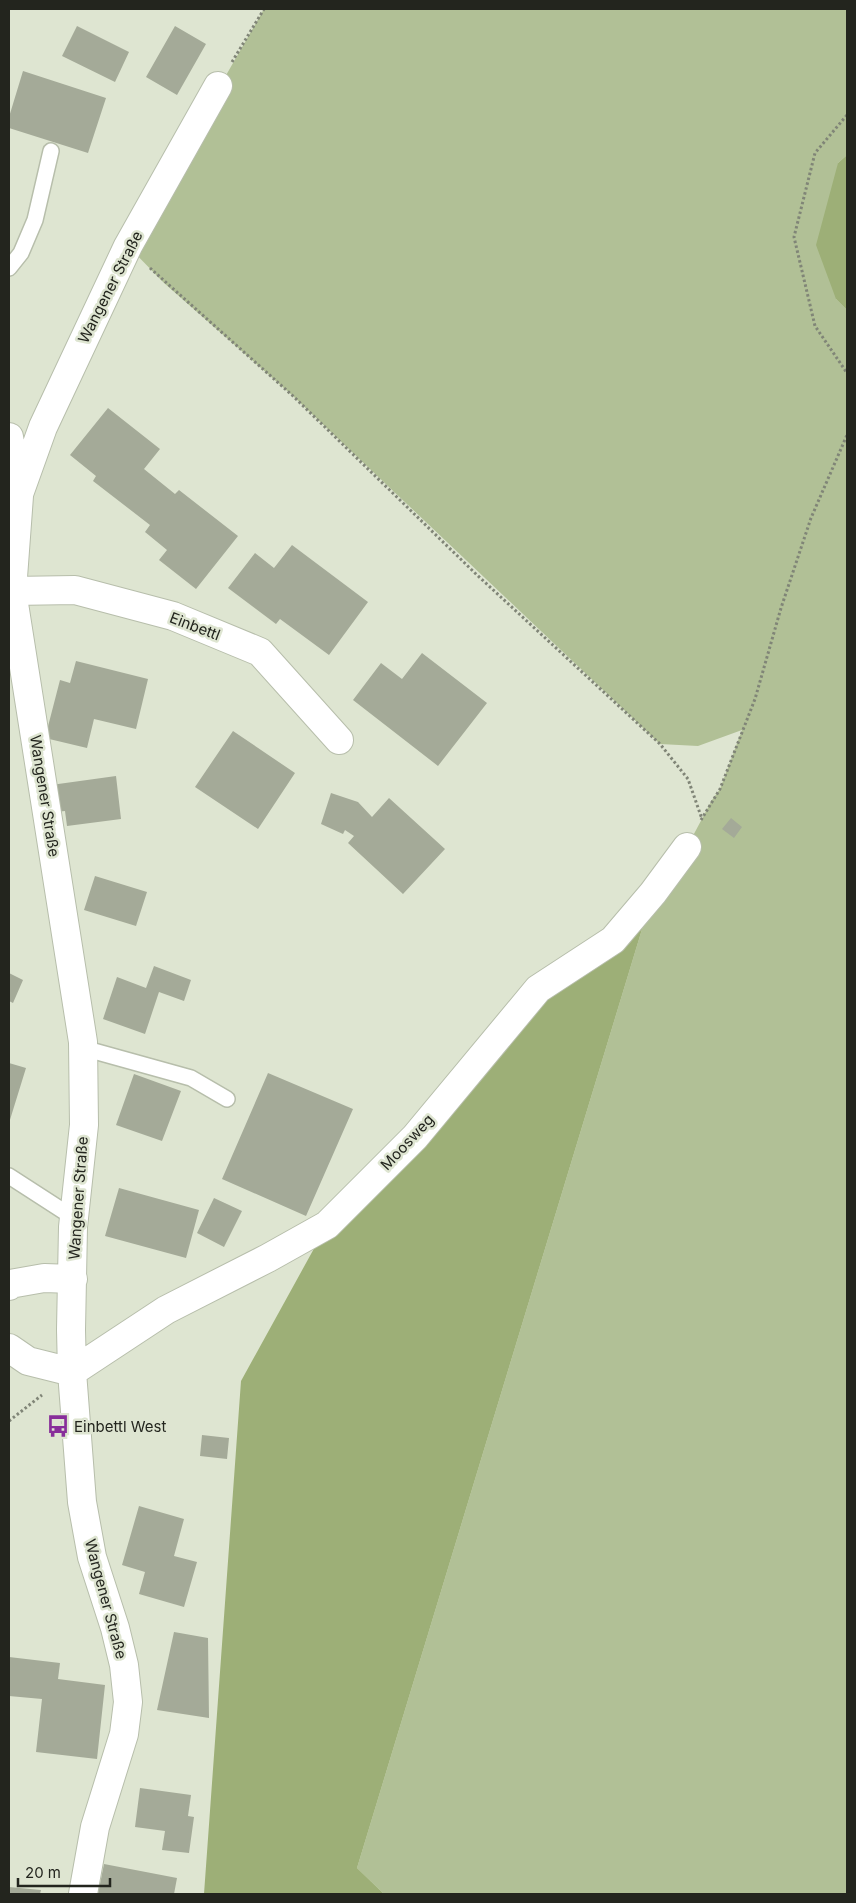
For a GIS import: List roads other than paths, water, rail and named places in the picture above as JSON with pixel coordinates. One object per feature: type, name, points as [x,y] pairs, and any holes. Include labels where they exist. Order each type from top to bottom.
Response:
[{"type":"street","name":"Wangener Straße","points":[[19,496],[43,427],[128,246],[218,86]]},
{"type":"street","name":"Wangener Straße","points":[[9,437],[19,496],[12,591],[73,973],[83,1048],[84,1125],[74,1218],[71,1330],[72,1372],[82,1502],[92,1557],[120,1646],[128,1702],[124,1734],[95,1827],[83,1894]]},
{"type":"street","name":"Einbettl","points":[[12,591],[75,590],[173,616],[260,652],[339,740]]},
{"type":"street","name":"Moosweg","points":[[72,1372],[166,1310],[268,1258],[327,1225],[415,1137],[538,989],[613,940],[654,893],[687,847]]},
{"type":"street","points":[[9,1286],[10,1284],[44,1278],[73,1279]]},
{"type":"street","points":[[9,1348],[28,1361],[72,1372]]},
{"type":"lane","points":[[9,268],[21,253],[35,220],[51,151]]},
{"type":"lane","points":[[83,1048],[191,1078],[227,1099]]},
{"type":"lane","points":[[9,1176],[74,1218]]},
{"type":"place","name":"Einbettl West","points":[[58,1426]]}]
